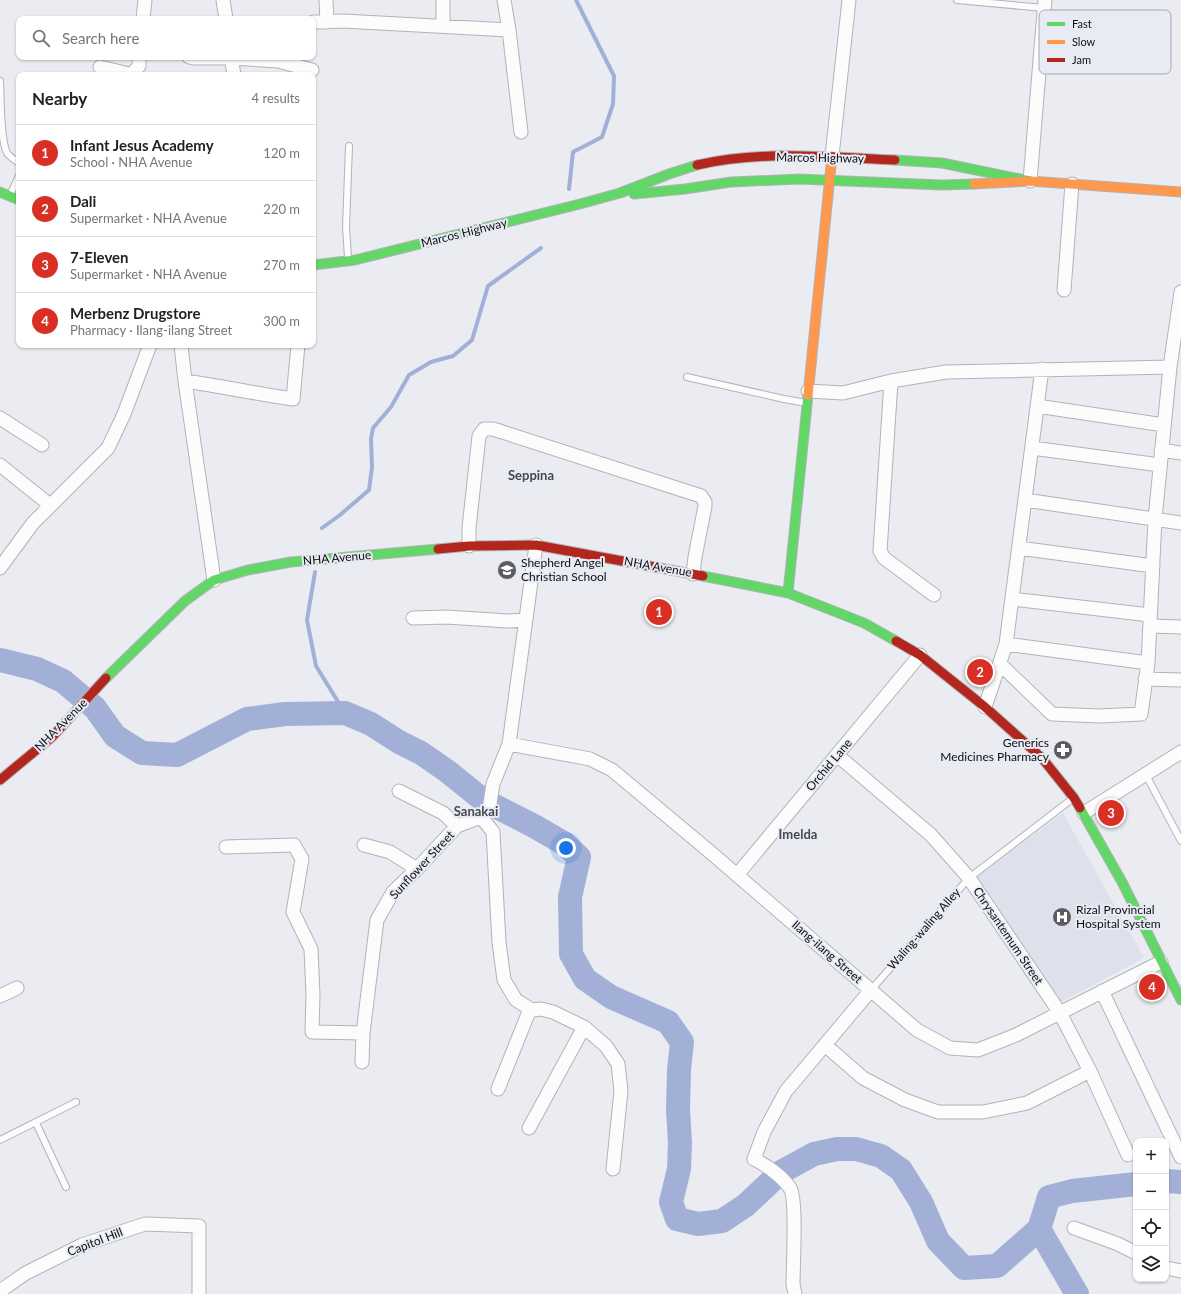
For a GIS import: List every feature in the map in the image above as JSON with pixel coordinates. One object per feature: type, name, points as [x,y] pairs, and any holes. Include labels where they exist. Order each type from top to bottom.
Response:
[{"type":"street","points":[[143,16],[145,0]]},
{"type":"street","points":[[223,0],[226,16]]},
{"type":"street","points":[[326,0],[327,22]]},
{"type":"street","points":[[443,0],[443,26]]},
{"type":"street","points":[[504,0],[521,132]]},
{"type":"street","points":[[788,593],[829,179],[849,0]]},
{"type":"street","points":[[316,22],[343,21],[509,30]]},
{"type":"street","points":[[134,72],[138,66],[139,60]]},
{"type":"street","points":[[232,60],[234,72]]},
{"type":"street","points":[[266,60],[278,61],[312,70]]},
{"type":"street","points":[[100,67],[121,72]]},
{"type":"street","points":[[1030,181],[1039,67]]},
{"type":"street","name":"Marcos Highway","points":[[316,265],[349,261],[614,195],[678,170],[704,164],[780,156],[832,156],[942,163],[1030,181]]},
{"type":"street","name":"Marcos Highway","points":[[614,195],[685,189],[731,182],[792,179],[829,179],[942,185],[1030,181],[1181,192]]},
{"type":"street","points":[[1064,290],[1072,184]]},
{"type":"street","points":[[0,192],[16,199]]},
{"type":"street","points":[[1000,664],[1052,714],[1099,716],[1142,714],[1148,663],[1155,519],[1161,450],[1170,367],[1181,292]]},
{"type":"street","points":[[0,568],[33,523],[108,448],[124,414],[149,348]]},
{"type":"street","points":[[181,348],[214,580]]},
{"type":"street","points":[[185,381],[218,386],[253,394],[293,399],[298,348]]},
{"type":"street","points":[[808,397],[843,393],[891,381],[946,372],[1170,367]]},
{"type":"street","points":[[985,707],[1006,644],[1042,369]]},
{"type":"street","points":[[891,381],[880,551],[884,558],[934,595]]},
{"type":"street","points":[[1037,406],[1164,425]]},
{"type":"street","points":[[0,418],[42,445]]},
{"type":"street","points":[[468,546],[479,436],[484,429],[493,429],[701,496],[705,502],[705,506],[693,574]]},
{"type":"street","points":[[1032,448],[1160,465]]},
{"type":"street","points":[[1161,450],[1181,453]]},
{"type":"street","points":[[0,464],[50,505]]},
{"type":"street","points":[[1025,500],[1181,523]]},
{"type":"street","points":[[536,545],[509,744],[493,784],[485,814],[494,832],[499,942],[504,980],[516,1000],[532,1010],[541,1009],[553,1012],[584,1027],[606,1046],[618,1064],[621,1091],[612,1169]]},
{"type":"street","name":"NHA Avenue","points":[[0,780],[52,737],[110,674],[185,601],[214,580],[248,570],[292,562],[468,546],[536,545],[693,574],[788,593],[864,623],[920,655],[985,707],[1042,758],[1074,798],[1084,813],[1122,882],[1181,999]]},
{"type":"street","points":[[1019,548],[1153,566]]},
{"type":"street","points":[[1012,599],[1150,620],[1181,627]]},
{"type":"street","points":[[413,618],[508,621],[526,620]]},
{"type":"street","points":[[1006,644],[1148,663]]},
{"type":"street","name":"Orchid Lane","points":[[737,875],[920,655]]},
{"type":"street","points":[[1145,680],[1181,680]]},
{"type":"street","name":"Ilang-ilang Street","points":[[509,744],[590,759],[612,770],[917,1030],[950,1048],[978,1050],[1016,1036],[1161,962]]},
{"type":"street","points":[[1084,813],[1181,752]]},
{"type":"street","name":"Chrysantemum Street","points":[[837,755],[930,836],[969,878],[1060,1013],[1090,1072],[1128,1155]]},
{"type":"street","points":[[399,791],[443,813],[457,826]]},
{"type":"street","name":"Sunflower Street","points":[[362,1062],[363,1033],[378,920],[394,892],[457,826],[485,814]]},
{"type":"street","points":[[226,847],[294,845],[302,859],[293,912],[311,949],[313,995],[312,1032],[363,1033]]},
{"type":"street","points":[[364,845],[390,852],[417,869]]},
{"type":"street","points":[[0,996],[18,988]]},
{"type":"street","points":[[795,1294],[793,1284],[794,1217],[791,1189],[767,1165],[754,1159],[764,1132],[786,1091],[871,990]]},
{"type":"street","points":[[1102,991],[1181,1157]]},
{"type":"street","points":[[498,1089],[528,1014],[532,1010]]},
{"type":"street","points":[[529,1128],[584,1027]]},
{"type":"street","points":[[826,1045],[863,1078],[905,1100],[938,1112],[983,1112],[1027,1103],[1090,1072]]},
{"type":"street","name":"Capitol Hill","points":[[0,1291],[26,1273],[82,1245],[145,1224],[199,1226],[199,1294]]},
{"type":"street","points":[[1074,1228],[1118,1244],[1133,1252]]},
{"type":"street","points":[[1169,1269],[1181,1271]]},
{"type":"lane","points":[[958,0],[1044,4]]},
{"type":"lane","points":[[0,81],[2,131],[5,148],[8,154],[16,161]]},
{"type":"lane","points":[[349,146],[346,227],[349,261]]},
{"type":"lane","points":[[10,196],[16,183]]},
{"type":"lane","points":[[687,376],[784,399],[808,397]]},
{"type":"lane","points":[[1146,775],[1181,841]]},
{"type":"lane","name":"Waling-waling Alley","points":[[871,990],[969,878],[1074,798]]},
{"type":"lane","points":[[0,1140],[76,1102]]},
{"type":"lane","points":[[36,1123],[66,1187]]},
{"type":"shaded area","name":"Rizal Provincial Hospital System","points":[[1063,813],[1144,958],[1059,1003],[975,876]]},
{"type":"waterway","points":[[569,189],[573,152],[602,137],[613,104],[614,76],[576,0]]},
{"type":"waterway","points":[[322,528],[340,515],[369,490],[372,467],[371,439],[373,428],[391,407],[409,375],[431,362],[453,356],[472,340],[488,286],[541,248]]},
{"type":"waterway","points":[[315,572],[307,620],[316,666],[345,713]]},
{"type":"waterway","points":[[0,660],[37,669],[63,681],[95,708],[115,736],[142,753],[177,755],[247,719],[285,714],[345,713],[371,724],[399,742],[421,753],[447,771],[483,800],[534,826],[565,844],[579,857],[570,897],[571,954],[585,979],[611,997],[668,1022],[682,1042],[679,1070],[678,1110],[680,1143],[679,1169],[671,1202],[677,1219],[698,1224],[722,1221],[746,1205],[781,1172],[814,1154],[837,1149],[856,1149],[881,1156],[901,1170],[921,1202],[938,1241],[964,1268],[997,1266],[1039,1229],[1049,1197],[1072,1191],[1133,1184]]},
{"type":"waterway","points":[[1169,1181],[1181,1182]]},
{"type":"waterway","points":[[1039,1229],[1077,1294]]},
{"type":"traffic: fast","points":[[895,160],[942,163],[1030,181]]},
{"type":"traffic: fast","points":[[316,265],[355,260],[580,204],[620,193],[697,165]]},
{"type":"traffic: fast","points":[[634,194],[685,189],[731,182],[799,179],[942,185],[974,184]]},
{"type":"traffic: fast","points":[[0,192],[16,199]]},
{"type":"traffic: fast","points":[[788,593],[808,395]]},
{"type":"traffic: fast","points":[[106,678],[185,601],[214,580],[248,570],[291,562],[438,549]]},
{"type":"traffic: fast","points":[[703,576],[788,593],[864,623],[896,641]]},
{"type":"traffic: fast","points":[[1080,808],[1122,882],[1181,1000]]},
{"type":"traffic: slow","points":[[808,395],[832,156]]},
{"type":"traffic: slow","points":[[974,184],[1030,181],[1181,192]]},
{"type":"traffic: jam","points":[[697,165],[746,157],[771,156],[821,156],[895,160]]},
{"type":"traffic: jam","points":[[438,549],[469,546],[536,545],[703,576]]},
{"type":"traffic: jam","points":[[896,641],[920,655],[985,707],[1042,758],[1074,798],[1080,808]]},
{"type":"traffic: jam","points":[[0,780],[52,737],[106,678]]},
{"type":"place","name":"Shepherd Angel Christian School","points":[[507,570]]},
{"type":"place","name":"Infant Jesus Academy","points":[[659,612]]},
{"type":"place","name":"Dali","points":[[980,672]]},
{"type":"place","name":"Generics Medicines Pharmacy","points":[[1063,750]]},
{"type":"place","name":"7-Eleven","points":[[1111,813]]},
{"type":"place","name":"Rizal Provincial Hospital System","points":[[1062,917]]},
{"type":"place","name":"Merbenz Drugstore","points":[[1152,987]]},
{"type":"district","name":"Seppina","points":[[531,475]]},
{"type":"district","name":"Sanakai","points":[[476,811]]},
{"type":"district","name":"Imelda","points":[[798,834]]}]
